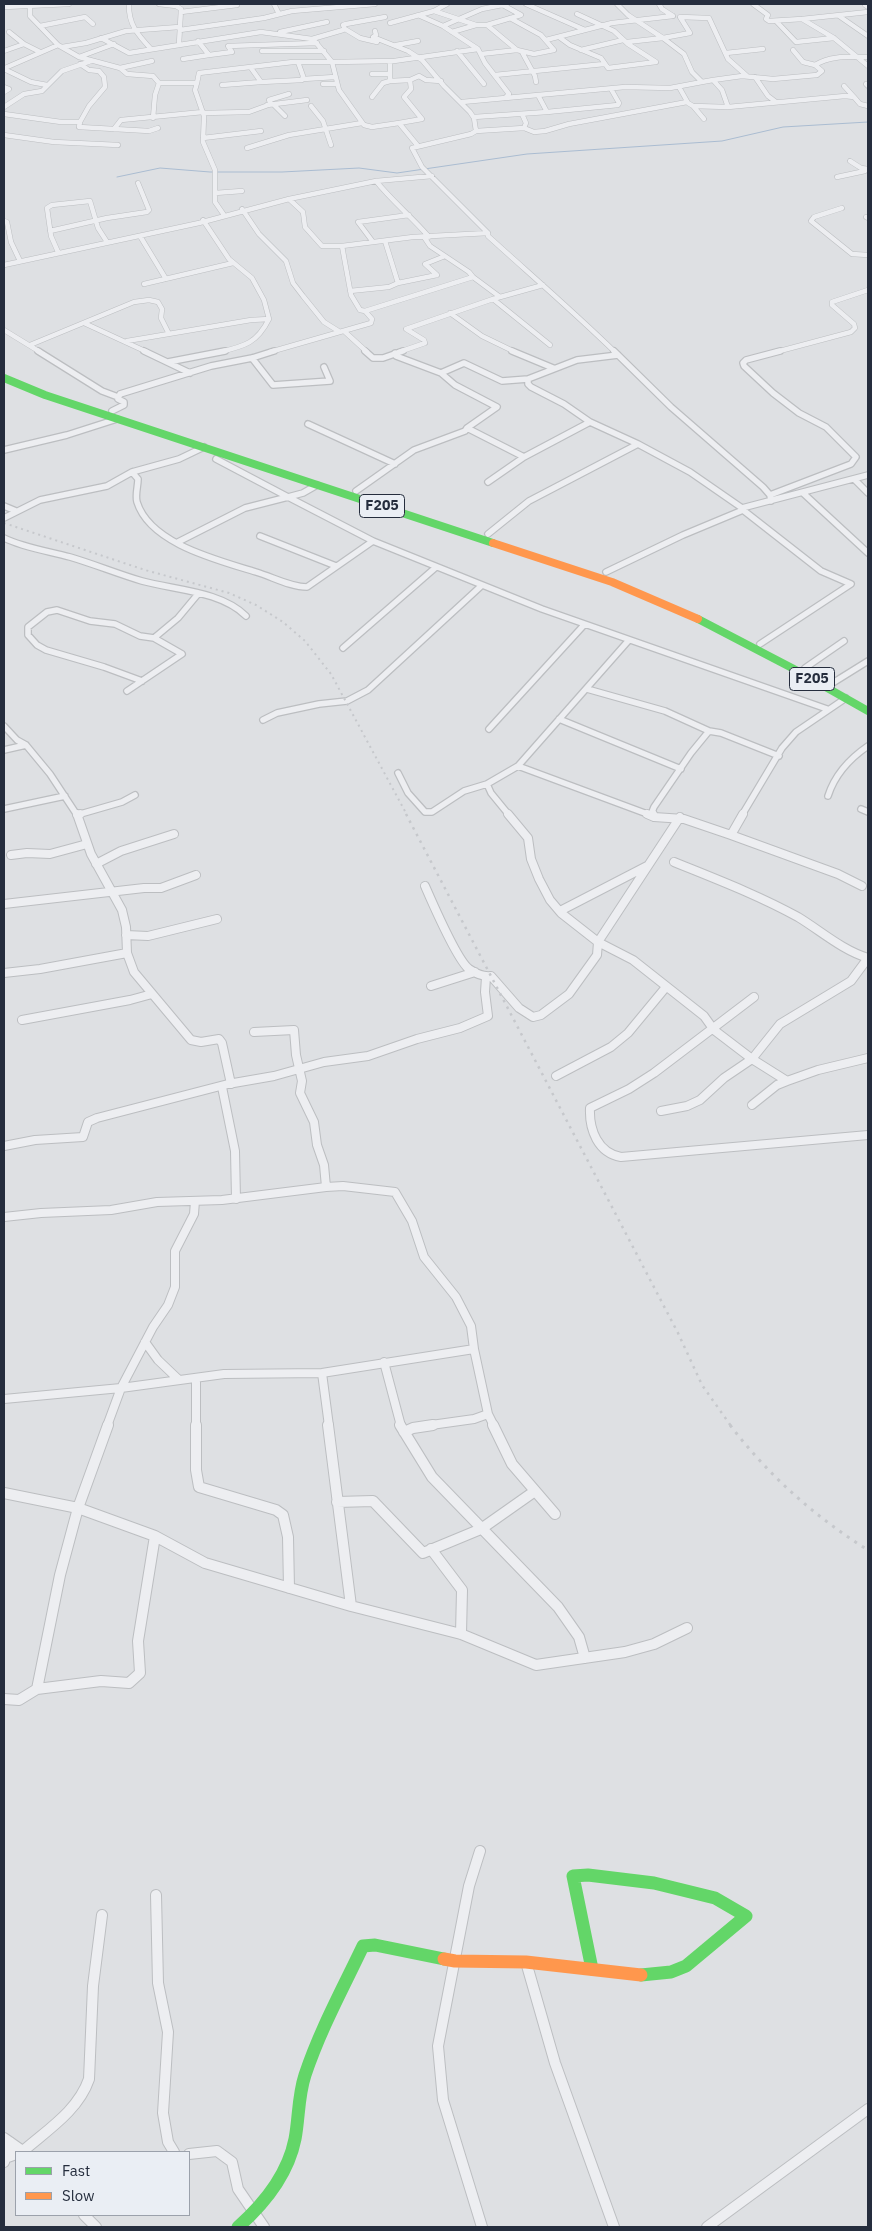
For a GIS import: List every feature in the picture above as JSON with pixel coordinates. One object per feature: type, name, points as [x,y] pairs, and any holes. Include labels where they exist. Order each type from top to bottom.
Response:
[{"type":"main road","name":"F205","points":[[4,372],[114,415],[317,485],[488,534],[606,572],[760,644],[868,704]]},
{"type":"main road","name":"F205","points":[[4,378],[45,395],[356,491],[372,500],[612,582],[700,620],[868,711]]},
{"type":"main road","points":[[238,2227],[254,2214],[288,2163],[295,2140],[301,2087],[313,2053],[363,1946],[375,1945],[455,1961],[526,1962],[592,1970],[640,1975],[671,1972],[686,1966],[746,1916],[715,1898],[654,1883],[588,1875],[573,1876],[592,1970]]},
{"type":"street","points":[[4,7],[69,4]]},
{"type":"street","points":[[129,4],[128,13],[132,30],[151,49]]},
{"type":"street","points":[[159,4],[162,6],[179,5],[181,12],[180,44]]},
{"type":"street","points":[[181,12],[237,4],[239,10]]},
{"type":"street","points":[[274,4],[279,14]]},
{"type":"street","points":[[4,69],[40,52],[60,46],[86,44],[132,30],[180,28],[244,21],[339,5],[375,4]]},
{"type":"street","points":[[390,23],[434,11],[447,4]]},
{"type":"street","points":[[434,11],[476,24],[487,25],[521,15],[502,4]]},
{"type":"street","points":[[443,26],[463,19],[472,12],[509,4]]},
{"type":"street","points":[[526,4],[585,30]]},
{"type":"street","points":[[617,4],[628,15],[635,18],[684,54],[692,72],[702,82]]},
{"type":"street","points":[[659,4],[662,9],[673,16]]},
{"type":"street","points":[[754,4],[768,15],[767,20],[776,21],[868,12]]},
{"type":"street","points":[[30,6],[30,16],[60,46],[79,57],[120,68],[130,75],[153,76],[159,83],[197,83]]},
{"type":"street","points":[[796,13],[802,19],[834,38],[868,66]]},
{"type":"street","points":[[559,37],[580,50],[601,58],[608,68],[656,62],[604,26],[577,14]]},
{"type":"street","points":[[418,15],[443,26],[478,49],[485,62],[510,94],[505,98]]},
{"type":"street","points":[[242,16],[244,21]]},
{"type":"street","points":[[546,40],[635,18],[673,16],[710,18],[730,62],[747,76]]},
{"type":"street","points":[[839,16],[868,36]]},
{"type":"street","points":[[40,26],[85,17],[93,24]]},
{"type":"street","points":[[345,29],[343,26],[346,24],[385,17]]},
{"type":"street","points":[[580,50],[625,41],[663,38],[690,33],[680,17]]},
{"type":"street","points":[[481,54],[520,51],[534,54],[554,50],[536,31],[510,18]]},
{"type":"street","points":[[776,21],[796,42],[834,38]]},
{"type":"street","points":[[278,33],[327,22]]},
{"type":"street","points":[[452,32],[476,24]]},
{"type":"street","points":[[487,25],[520,51],[536,82]]},
{"type":"street","points":[[101,38],[127,53],[252,32],[275,31],[313,39],[345,29],[360,38],[389,44],[396,45],[418,41]]},
{"type":"street","points":[[375,31],[376,35],[373,37],[389,44]]},
{"type":"street","points":[[9,32],[22,44],[40,52]]},
{"type":"street","points":[[313,39],[332,62],[335,84],[346,102],[361,117],[362,123]]},
{"type":"street","points":[[198,41],[209,55]]},
{"type":"street","points":[[183,59],[232,52],[228,46],[317,43]]},
{"type":"street","points":[[4,51],[22,44]]},
{"type":"street","points":[[79,57],[114,44]]},
{"type":"street","points":[[261,44],[261,66]]},
{"type":"street","points":[[396,45],[419,57],[432,69],[437,79],[462,102],[474,118],[476,131]]},
{"type":"street","points":[[224,215],[216,206],[216,170],[203,142],[203,113],[194,90],[199,73],[298,62],[390,62],[478,49]]},
{"type":"street","points":[[726,53],[762,49]]},
{"type":"street","points":[[462,102],[611,89],[679,86],[747,76],[773,79],[817,75],[822,71],[815,65],[803,62],[793,50]]},
{"type":"street","points":[[262,51],[324,51]]},
{"type":"street","points":[[457,51],[461,58],[471,66],[476,77],[484,84]]},
{"type":"street","points":[[815,65],[823,60],[836,57],[868,57]]},
{"type":"street","points":[[4,106],[24,94],[42,91],[62,71],[91,61]]},
{"type":"street","points":[[120,68],[152,61]]},
{"type":"street","points":[[298,62],[303,79]]},
{"type":"street","points":[[390,62],[390,81]]},
{"type":"street","points":[[80,64],[89,70],[99,71],[104,77],[105,87],[89,106],[79,127],[149,132],[158,128]]},
{"type":"street","points":[[495,75],[604,64]]},
{"type":"street","points":[[251,68],[261,82]]},
{"type":"street","points":[[4,69],[28,81],[47,85]]},
{"type":"street","points":[[372,74],[390,74]]},
{"type":"street","points":[[372,97],[383,83],[390,81],[410,80],[419,76],[426,80],[442,82]]},
{"type":"street","points":[[754,77],[768,96],[776,102]]},
{"type":"street","points":[[222,85],[335,78]]},
{"type":"street","points":[[247,148],[290,134],[326,128],[362,123],[372,127],[422,119],[404,97],[411,89],[410,80]]},
{"type":"street","points":[[713,80],[722,90],[728,107]]},
{"type":"street","points":[[153,118],[155,95],[159,83]]},
{"type":"street","points":[[323,84],[335,84]]},
{"type":"street","points":[[679,86],[687,102],[704,119]]},
{"type":"street","points":[[844,86],[860,104],[868,106]]},
{"type":"street","points":[[4,88],[9,89],[4,92]]},
{"type":"street","points":[[474,118],[618,105],[619,103],[611,89]]},
{"type":"street","points":[[268,105],[271,104],[269,100],[289,94]]},
{"type":"street","points":[[538,95],[547,112]]},
{"type":"street","points":[[693,106],[728,107],[854,97]]},
{"type":"street","points":[[114,129],[121,120],[203,113],[249,112],[268,105],[307,100]]},
{"type":"street","points":[[687,102],[569,124],[546,131],[534,132],[524,128],[476,131],[458,138],[412,148],[414,155],[423,168],[432,176],[444,192],[488,233],[488,236],[562,300],[583,323],[671,407],[771,498]]},
{"type":"street","points":[[274,105],[286,116]]},
{"type":"street","points":[[311,106],[312,113],[326,128],[331,145]]},
{"type":"street","points":[[4,114],[60,122],[80,122]]},
{"type":"street","points":[[522,114],[526,123],[524,128]]},
{"type":"street","points":[[399,123],[418,146]]},
{"type":"street","points":[[203,138],[261,131]]},
{"type":"street","points":[[4,135],[54,142],[118,145]]},
{"type":"street","points":[[850,161],[866,169]]},
{"type":"street","points":[[837,177],[865,171],[866,169]]},
{"type":"street","points":[[4,265],[140,236],[289,198],[376,181],[432,176]]},
{"type":"street","points":[[376,181],[391,200],[408,214],[427,237],[430,246],[469,272],[472,277],[500,297]]},
{"type":"street","points":[[50,231],[95,220],[147,212],[148,210],[138,183]]},
{"type":"street","points":[[215,193],[242,190]]},
{"type":"street","points":[[289,198],[303,212],[307,231],[314,235],[322,246],[342,246],[385,240],[488,233]]},
{"type":"street","points":[[58,252],[50,231],[48,208],[52,205],[90,201],[95,220],[106,242]]},
{"type":"street","points":[[842,208],[814,217],[811,221],[852,254],[860,256],[868,254]]},
{"type":"street","points":[[242,209],[259,234],[286,261],[293,283],[324,322],[342,332],[373,358],[383,358],[425,343],[424,340],[406,329],[493,299],[543,285]]},
{"type":"street","points":[[374,242],[358,222],[408,214]]},
{"type":"street","points":[[168,362],[188,356],[241,348],[259,337],[269,319],[264,300],[252,278],[233,263],[203,220]]},
{"type":"street","points":[[4,221],[7,222],[10,242],[20,262]]},
{"type":"street","points":[[140,236],[166,279]]},
{"type":"street","points":[[385,240],[398,283]]},
{"type":"street","points":[[118,397],[190,373],[232,361],[252,358],[371,323],[372,319],[354,303],[342,246]]},
{"type":"street","points":[[350,291],[389,287],[398,283],[437,275],[425,264],[445,256]]},
{"type":"street","points":[[144,284],[233,263]]},
{"type":"street","points":[[365,311],[472,277]]},
{"type":"street","points":[[606,572],[683,535],[851,464],[856,458],[853,452],[826,427],[799,413],[773,393],[744,366],[744,363],[746,360],[851,332],[855,328],[854,324],[832,305],[832,302],[868,290]]},
{"type":"street","points":[[493,299],[550,345]]},
{"type":"street","points":[[30,345],[134,302],[154,300],[158,302],[162,309],[161,318],[169,334]]},
{"type":"street","points":[[450,313],[482,336],[500,346],[553,368]]},
{"type":"street","points":[[127,341],[269,319]]},
{"type":"street","points":[[84,323],[111,336],[127,341],[138,349],[190,373]]},
{"type":"street","points":[[4,330],[102,391],[118,397],[124,402],[124,405],[114,415],[67,435],[4,450]]},
{"type":"street","points":[[356,491],[414,450],[465,431],[497,407],[455,385],[441,373],[396,356],[395,353]]},
{"type":"street","points":[[441,373],[464,363],[502,381],[528,379],[577,360],[618,355]]},
{"type":"street","points":[[252,358],[273,385],[330,381],[324,367]]},
{"type":"street","points":[[528,379],[528,384],[531,387],[564,404],[590,422],[638,444],[690,472],[742,509],[821,571],[851,584],[760,644]]},
{"type":"street","points":[[488,482],[524,457],[590,422]]},
{"type":"street","points":[[308,424],[395,464]]},
{"type":"street","points":[[467,428],[481,434],[509,452],[524,457]]},
{"type":"street","points":[[488,534],[529,501],[638,444]]},
{"type":"street","points":[[4,518],[40,500],[107,486],[132,472],[179,459],[204,447]]},
{"type":"street","points":[[216,459],[373,541],[480,587],[827,709]]},
{"type":"street","points":[[132,472],[138,479],[136,499],[149,523],[178,542],[220,561],[298,587],[307,586],[373,541]]},
{"type":"street","points":[[771,498],[803,493],[868,475]]},
{"type":"street","points":[[854,479],[868,493]]},
{"type":"street","points":[[178,542],[266,500],[288,498],[303,493],[317,485]]},
{"type":"street","points":[[803,493],[868,553]]},
{"type":"street","points":[[4,506],[16,511]]},
{"type":"street","points":[[260,536],[336,566]]},
{"type":"street","points":[[4,539],[137,580],[198,594],[233,606],[242,611],[246,616]]},
{"type":"street","points":[[344,648],[435,568]]},
{"type":"street","points":[[263,720],[276,713],[319,704],[347,701],[368,690],[429,636],[480,587]]},
{"type":"street","points":[[154,638],[178,618],[198,594]]},
{"type":"street","points":[[127,691],[180,657],[182,654],[154,638],[140,636],[115,624],[90,621],[57,610],[47,612],[28,627],[28,635],[37,645],[46,650],[104,667],[142,681]]},
{"type":"street","points":[[489,729],[584,625]]},
{"type":"street","points":[[398,773],[408,793],[425,812],[432,812],[464,791],[488,784],[518,766],[629,640]]},
{"type":"street","points":[[805,668],[844,641]]},
{"type":"street","points":[[831,684],[868,661]]},
{"type":"street","points":[[587,689],[660,710],[696,723],[709,731],[721,733],[779,756]]},
{"type":"street","points":[[731,835],[782,748],[796,732],[827,709],[846,698]]},
{"type":"street","points":[[559,720],[681,769]]},
{"type":"street","points":[[4,726],[17,740],[26,746],[65,796],[77,815],[96,864],[122,910],[127,953],[134,972],[191,1040],[202,1042],[219,1039],[222,1043],[231,1084]]},
{"type":"street","points":[[654,817],[652,812],[654,807],[709,731]]},
{"type":"street","points":[[4,750],[26,746]]},
{"type":"street","points":[[828,796],[846,764],[868,746]]},
{"type":"street","points":[[518,766],[654,817],[680,817],[838,874],[862,886]]},
{"type":"street","points":[[488,784],[491,793],[528,838],[532,859],[539,879],[550,900],[560,911],[598,942],[633,960],[704,1016],[714,1030],[786,1082]]},
{"type":"street","points":[[77,815],[108,807],[136,795]]},
{"type":"street","points":[[4,809],[65,796]]},
{"type":"street","points":[[861,809],[868,812]]},
{"type":"street","points":[[425,886],[441,922],[468,968],[495,979],[519,1008],[533,1017],[541,1015],[569,994],[597,955],[598,942],[638,879],[651,864],[680,817]]},
{"type":"street","points":[[96,864],[121,851],[174,834]]},
{"type":"street","points":[[11,855],[27,853],[50,854],[87,844]]},
{"type":"street","points":[[661,1111],[687,1106],[700,1100],[724,1078],[752,1059],[780,1024],[851,981],[868,958],[855,954],[755,894],[674,862]]},
{"type":"street","points":[[560,911],[651,864]]},
{"type":"street","points":[[4,904],[114,893],[144,888],[161,888],[196,875]]},
{"type":"street","points":[[126,935],[148,936],[217,919]]},
{"type":"street","points":[[4,973],[127,953]]},
{"type":"street","points":[[431,986],[475,972]]},
{"type":"street","points":[[4,1146],[35,1140],[82,1137],[88,1122],[96,1118],[231,1084],[299,1070],[324,1062],[368,1056],[416,1039],[460,1028],[488,1016],[483,988],[486,976]]},
{"type":"street","points":[[556,1076],[611,1047],[628,1033],[666,987]]},
{"type":"street","points":[[22,1020],[130,1000],[152,994]]},
{"type":"street","points":[[754,998],[714,1030],[639,1083],[590,1108],[589,1117],[601,1148],[608,1154],[621,1157],[868,1135]]},
{"type":"street","points":[[254,1032],[293,1029],[302,1081],[301,1096],[314,1122],[317,1145],[324,1165],[326,1187]]},
{"type":"street","points":[[752,1105],[777,1085],[818,1070],[868,1058]]},
{"type":"street","points":[[222,1087],[230,1116],[235,1148],[237,1168],[234,1185],[236,1199]]},
{"type":"street","points":[[4,1217],[41,1213],[110,1210],[157,1202],[236,1199],[326,1187],[343,1186],[395,1192],[412,1220],[424,1257],[456,1297],[471,1326],[488,1414],[512,1464],[555,1514]]},
{"type":"street","points":[[37,1689],[60,1575],[78,1508],[121,1388],[145,1342],[168,1305],[175,1287],[175,1251],[194,1214],[195,1201]]},
{"type":"street","points":[[145,1342],[158,1360],[179,1380]]},
{"type":"street","points":[[4,1399],[121,1388],[224,1374],[322,1372],[474,1349]]},
{"type":"street","points":[[384,1362],[400,1425],[432,1477],[558,1607],[579,1637],[585,1658]]},
{"type":"street","points":[[322,1372],[351,1606]]},
{"type":"street","points":[[196,1378],[196,1470],[199,1487],[276,1510],[283,1515],[288,1537],[289,1588]]},
{"type":"street","points":[[404,1432],[413,1428],[474,1419],[488,1414]]},
{"type":"street","points":[[337,1502],[373,1501],[423,1553],[481,1529],[535,1491]]},
{"type":"street","points":[[4,1494],[78,1508],[155,1536],[204,1563],[351,1606],[462,1634],[536,1665],[625,1652],[654,1644],[687,1628]]},
{"type":"street","points":[[4,1699],[19,1700],[37,1689],[101,1681],[129,1683],[140,1673],[138,1641],[155,1536]]},
{"type":"street","points":[[431,1549],[462,1590],[462,1634]]},
{"type":"street","points":[[480,1851],[469,1886],[438,2046],[443,2100],[482,2227]]},
{"type":"street","points":[[156,1895],[157,1961],[160,1996],[168,2031],[164,2120],[165,2140],[173,2151]]},
{"type":"street","points":[[24,2151],[74,2107],[84,2093],[88,2079],[93,1986],[102,1915]]},
{"type":"street","points":[[526,1962],[555,2062],[614,2227]]},
{"type":"street","points":[[707,2227],[868,2109]]},
{"type":"street","points":[[4,2160],[7,2140],[22,2151]]},
{"type":"street","points":[[190,2154],[217,2151],[232,2162],[238,2190],[264,2227]]},
{"type":"street","points":[[85,2216],[96,2227]]},
{"type":"waterway","points":[[117,177],[160,168],[210,172],[282,172],[359,168],[397,173],[527,154],[722,141],[783,127],[868,122]]},
{"type":"railway","points":[[4,523],[145,570],[229,593],[256,605],[283,622],[305,641],[331,674],[407,815]]},
{"type":"railway","points":[[406,814],[678,1333],[702,1385],[731,1426]]},
{"type":"railway","points":[[730,1425],[760,1461],[793,1494],[829,1524],[868,1550]]},
{"type":"traffic: fast","points":[[4,378],[45,395],[493,543]]},
{"type":"traffic: fast","points":[[698,619],[792,668],[868,711]]},
{"type":"traffic: fast","points":[[592,1969],[573,1876],[588,1875],[654,1883],[715,1898],[746,1916],[686,1966],[671,1972],[641,1975]]},
{"type":"traffic: fast","points":[[238,2227],[256,2210],[274,2188],[287,2163],[295,2139],[305,2075],[325,2026],[363,1946],[375,1945],[444,1959]]},
{"type":"traffic: slow","points":[[493,543],[612,582],[698,619]]},
{"type":"traffic: slow","points":[[444,1959],[455,1961],[526,1962],[641,1975]]}]
